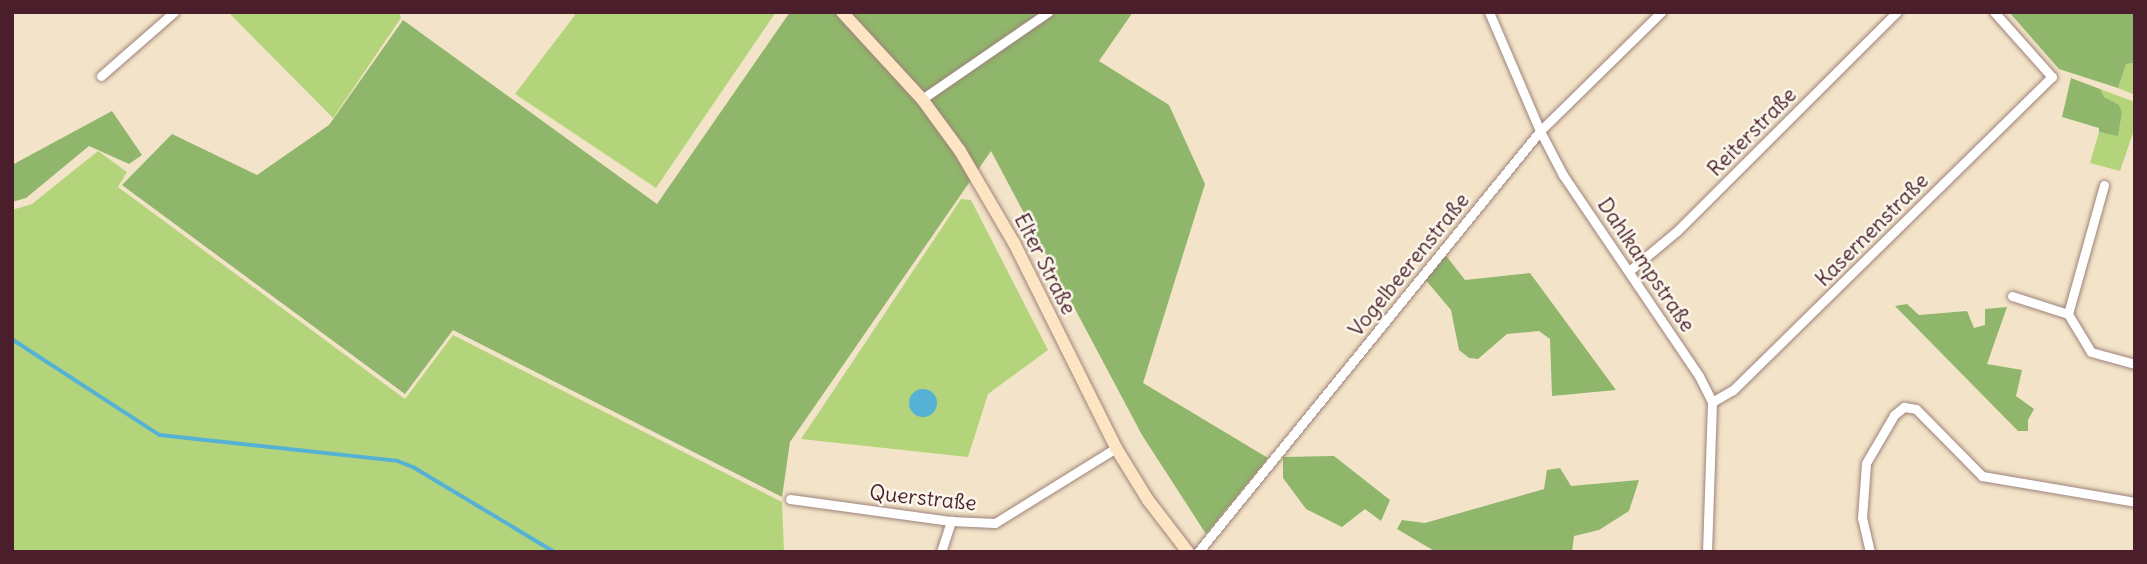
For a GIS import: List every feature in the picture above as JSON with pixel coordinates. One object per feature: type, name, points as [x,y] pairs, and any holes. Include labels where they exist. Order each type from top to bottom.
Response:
[{"type":"main road","name":"Elter Straße","points":[[842,12],[922,99],[960,151],[1014,243],[1116,448],[1148,500],[1188,552]]},
{"type":"street","points":[[101,76],[174,12]]},
{"type":"street","points":[[922,99],[1048,12]]},
{"type":"street","name":"Dahlkampstraße","points":[[1489,12],[1540,131],[1563,175],[1699,376],[1712,402],[1707,552]]},
{"type":"street","name":"Vogelbeerenstraße","points":[[1198,552],[1540,131],[1661,12]]},
{"type":"street","name":"Reiterstraße","points":[[1629,271],[1677,231],[1896,12]]},
{"type":"street","name":"Kasernenstraße","points":[[1712,402],[1734,390],[2052,76],[1994,12]]},
{"type":"street","points":[[2068,314],[2104,185]]},
{"type":"street","points":[[2012,296],[2068,314],[2091,352],[2135,364]]},
{"type":"street","points":[[1870,552],[1862,518],[1866,463],[1894,415],[1904,407],[1916,409],[1982,476],[2135,502]]},
{"type":"street","name":"Querstraße","points":[[790,499],[951,521],[995,523],[1116,448]]},
{"type":"street","points":[[941,552],[951,521]]},
{"type":"green space","points":[[228,12],[399,12],[401,18],[333,118]]},
{"type":"green space","points":[[572,12],[776,12],[656,188],[515,94],[575,15]]},
{"type":"green space","points":[[790,12],[1133,12],[1099,61],[1169,105],[1205,184],[1143,383],[1268,458],[1206,534],[1142,435],[991,151],[790,442],[782,497],[453,330],[405,394],[122,185],[172,134],[257,175],[329,125],[403,20],[657,204]]},
{"type":"green space","points":[[2009,12],[2135,12],[2135,63],[2126,64],[2118,88],[2059,69]]},
{"type":"green space","points":[[2135,63],[2135,95],[2118,88],[2126,64]]},
{"type":"green space","points":[[2071,78],[2100,89],[2104,97],[2119,105],[2122,113],[2118,136],[2099,132],[2099,128],[2062,117]]},
{"type":"green space","points":[[2100,89],[2135,102],[2135,127],[2120,171],[2090,163],[2099,132],[2118,135],[2122,113],[2100,93]]},
{"type":"green space","points":[[112,111],[142,155],[129,164],[89,146],[26,198],[12,202],[12,165]]},
{"type":"green space","points":[[98,151],[127,172],[118,187],[405,399],[453,335],[782,502],[784,552],[12,552],[12,210],[32,204]]},
{"type":"green space","points":[[961,199],[971,200],[1048,350],[988,394],[968,457],[801,439]]},
{"type":"green space","points":[[1444,253],[1465,280],[1530,273],[1616,390],[1552,396],[1550,339],[1539,331],[1507,334],[1478,359],[1469,358],[1459,350],[1451,310],[1424,278]]},
{"type":"green space","points":[[1907,304],[1919,315],[1967,311],[1974,328],[1985,325],[1985,309],[2007,307],[1987,364],[2022,370],[2016,396],[2034,409],[2028,420],[2028,431],[2018,431],[1895,306]]},
{"type":"green space","points":[[1334,456],[1390,500],[1381,521],[1365,509],[1342,527],[1306,509],[1283,478],[1283,457]]},
{"type":"green space","points":[[1560,468],[1571,486],[1639,480],[1629,511],[1599,530],[1574,536],[1572,552],[1436,552],[1397,529],[1402,520],[1425,523],[1544,489],[1547,470]]},
{"type":"water","points":[[923,389],[933,393],[937,403],[933,413],[923,417],[913,413],[909,403],[913,393]]},
{"type":"waterway","points":[[12,339],[160,435],[398,461],[415,468],[555,552]]}]
